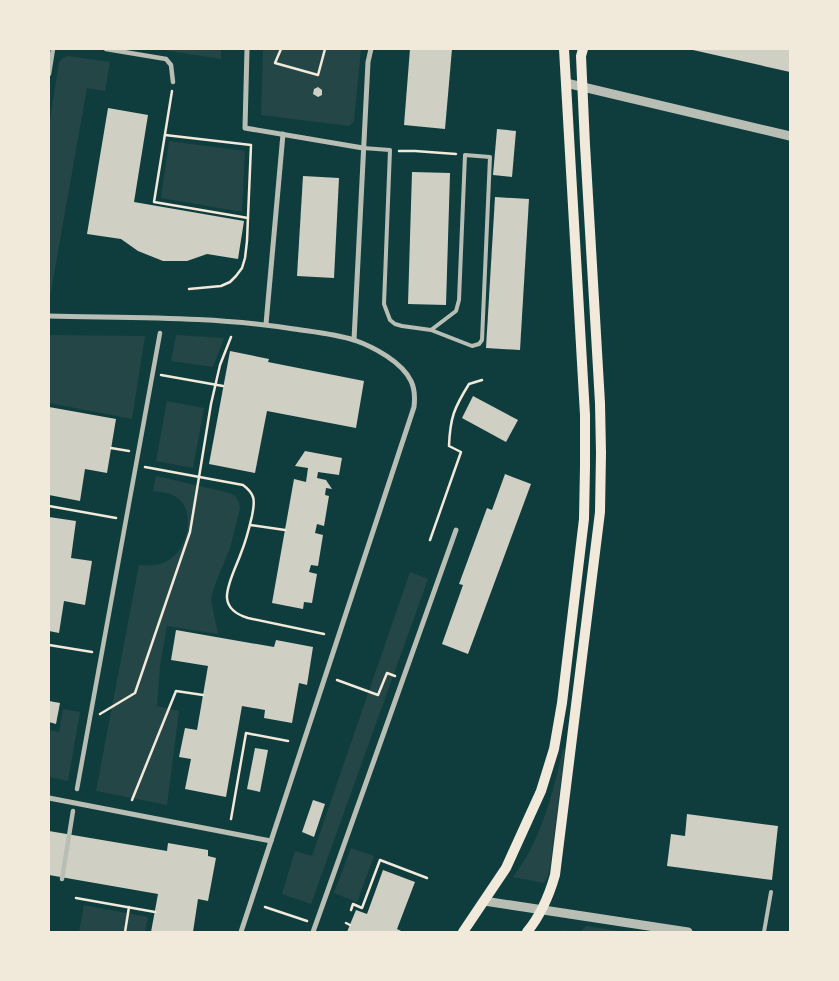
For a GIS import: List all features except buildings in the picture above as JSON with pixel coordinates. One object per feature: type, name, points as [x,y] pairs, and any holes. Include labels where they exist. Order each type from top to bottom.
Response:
[{"type":"main road","points":[[463,932],[506,868],[541,791],[554,749],[562,703],[584,519],[585,415],[564,51]]},
{"type":"main road","points":[[527,932],[543,910],[554,875],[600,512],[600,403],[582,87],[582,51]]},
{"type":"street","points":[[49,74],[53,49]]},
{"type":"street","points":[[106,49],[166,59],[171,65],[173,82]]},
{"type":"street","points":[[247,49],[245,128],[363,148]]},
{"type":"street","points":[[354,340],[368,62],[371,49]]},
{"type":"street","points":[[566,83],[790,136]]},
{"type":"street","points":[[266,324],[283,134]]},
{"type":"street","points":[[49,316],[154,318],[266,324],[326,334],[354,340],[380,352],[407,373],[412,382],[414,407],[241,932]]},
{"type":"street","points":[[77,789],[160,333]]},
{"type":"street","points":[[313,932],[456,530]]},
{"type":"street","points":[[49,798],[271,841]]},
{"type":"street","points":[[62,879],[73,811]]},
{"type":"street","points":[[484,901],[688,932]]},
{"type":"lane","points":[[363,148],[390,150],[384,304],[390,320],[402,326],[431,330],[472,346],[479,344],[482,340],[490,157],[465,155],[459,300],[456,311],[431,330]]},
{"type":"lane","points":[[764,932],[771,892]]},
{"type":"path","points":[[281,49],[275,63],[318,75],[325,49]]},
{"type":"path","points":[[173,82],[154,202],[248,218]]},
{"type":"path","points":[[164,135],[251,145],[248,218],[245,258],[242,268],[230,282],[221,286],[189,289]]},
{"type":"path","points":[[390,150],[465,155]]},
{"type":"path","points":[[89,721],[135,693],[190,532],[216,384],[220,365],[231,337]]},
{"type":"path","points":[[152,374],[223,386]]},
{"type":"path","points":[[430,540],[461,452],[449,446],[452,415],[469,384],[482,380]]},
{"type":"path","points":[[111,448],[138,453]]},
{"type":"path","points":[[136,465],[243,485],[249,490],[253,497],[250,525],[228,588],[227,597],[229,605],[240,615],[248,618],[324,634]]},
{"type":"path","points":[[49,506],[126,519]]},
{"type":"path","points":[[250,525],[285,530]]},
{"type":"path","points":[[49,645],[101,654]]},
{"type":"path","points":[[338,680],[378,696],[387,673],[398,677]]},
{"type":"path","points":[[132,800],[176,691],[203,695]]},
{"type":"path","points":[[231,819],[246,733],[288,741]]},
{"type":"path","points":[[350,910],[352,904],[362,908],[380,860],[426,878]]},
{"type":"path","points":[[76,898],[155,912]]},
{"type":"path","points":[[125,932],[129,907]]},
{"type":"path","points":[[265,907],[308,921]]},
{"type":"path","points":[[346,924],[350,925]]},
{"type":"shaded area","points":[[157,49],[221,49],[221,59]]},
{"type":"shaded area","points":[[263,49],[361,49],[354,121],[349,126],[261,115]]},
{"type":"shaded area","points":[[68,56],[110,62],[105,91],[87,88],[49,297],[49,126],[59,62]]},
{"type":"shaded area","points":[[169,141],[245,151],[242,212],[161,198]]},
{"type":"shaded area","points":[[49,335],[145,336],[132,419],[49,403]]},
{"type":"shaded area","points":[[176,335],[224,338],[213,367],[171,361]]},
{"type":"shaded area","points":[[167,401],[204,408],[193,468],[156,461]]},
{"type":"shaded area","points":[[156,476],[230,493],[239,502],[240,509],[230,548],[214,587],[211,600],[218,634],[167,626],[160,666],[157,706],[179,711],[167,805],[96,791],[139,565],[154,565],[169,560],[181,548],[187,531],[187,514],[179,499],[173,495],[153,491]]},
{"type":"shaded area","points":[[410,572],[428,579],[311,904],[282,894],[295,851],[312,856]]},
{"type":"shaded area","points":[[63,709],[80,712],[68,781],[49,777],[49,730],[59,732]]},
{"type":"shaded area","points":[[563,749],[565,749],[548,876],[544,883],[513,877],[531,848],[545,816]]},
{"type":"shaded area","points":[[351,848],[374,856],[357,902],[334,893]]},
{"type":"shaded area","points":[[84,905],[148,917],[145,932],[79,932]]},
{"type":"shaded area","points":[[586,926],[627,932],[580,932]]},
{"type":"shaded area","points":[[564,930],[580,932],[555,932]]}]
